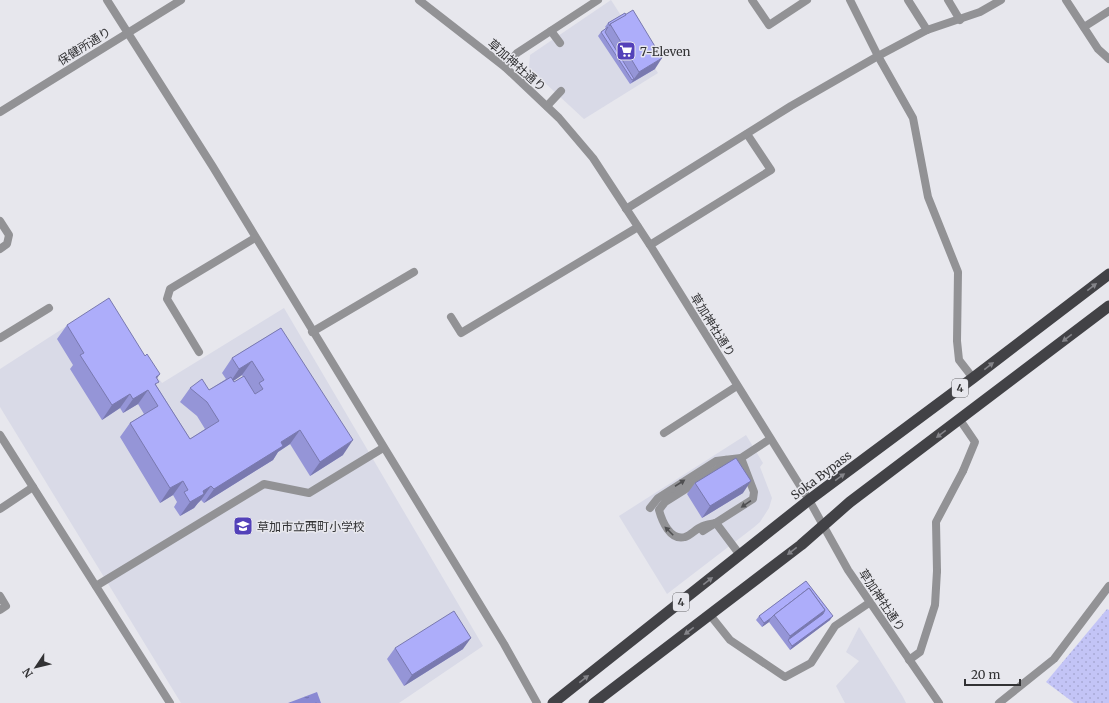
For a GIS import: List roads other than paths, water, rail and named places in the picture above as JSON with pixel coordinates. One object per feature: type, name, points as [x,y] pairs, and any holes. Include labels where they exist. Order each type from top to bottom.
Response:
[{"type":"highway","name":"Soka Bypass","points":[[553,703],[809,500],[973,378],[1109,274]]},
{"type":"highway","name":"4","points":[[594,703],[710,615],[822,527],[850,502],[1109,306]]},
{"type":"street","points":[[107,0],[504,644],[537,703]]},
{"type":"street","name":"保健所通り","points":[[0,112],[181,0]]},
{"type":"street","name":"草加神社通り","points":[[419,0],[505,67],[547,106],[593,158],[638,227],[809,500],[822,527],[845,566],[939,703]]},
{"type":"street","points":[[505,67],[517,53],[598,0]]},
{"type":"street","points":[[752,0],[769,25],[807,0]]},
{"type":"street","points":[[850,0],[878,56],[913,118],[928,197],[958,272],[957,341],[960,360],[973,378]]},
{"type":"street","points":[[908,0],[927,30]]},
{"type":"street","points":[[948,0],[960,20]]},
{"type":"street","points":[[626,209],[747,134],[878,56],[927,30],[980,12],[1001,0]]},
{"type":"street","points":[[1066,0],[1098,49],[1109,59]]},
{"type":"street","points":[[1084,27],[1109,11]]},
{"type":"street","points":[[551,31],[560,43]]},
{"type":"street","points":[[547,106],[561,92]]},
{"type":"street","points":[[650,246],[771,170],[747,134]]},
{"type":"street","points":[[0,221],[9,235],[7,244],[0,249]]},
{"type":"street","points":[[451,317],[460,333],[638,227]]},
{"type":"street","points":[[199,352],[167,298],[170,289],[255,238]]},
{"type":"street","points":[[312,332],[414,272]]},
{"type":"street","points":[[0,338],[49,308]]},
{"type":"street","points":[[664,433],[737,386]]},
{"type":"street","points":[[909,660],[920,652],[935,604],[937,572],[936,522],[963,471],[975,442],[960,420]]},
{"type":"street","points":[[0,434],[170,703]]},
{"type":"street","points":[[650,508],[658,498],[716,461],[740,458],[770,439]]},
{"type":"street","points":[[96,586],[264,484],[309,493],[383,448]]},
{"type":"street","points":[[704,531],[754,499],[754,492],[740,458]]},
{"type":"street","points":[[716,523],[703,525],[685,537],[676,537],[664,525],[658,510],[665,502],[719,468],[726,460]]},
{"type":"street","points":[[0,509],[33,487]]},
{"type":"street","points":[[716,523],[740,555]]},
{"type":"street","points":[[999,703],[1054,659],[1109,586]]},
{"type":"street","points":[[0,596],[6,606],[0,610]]},
{"type":"street","points":[[710,615],[730,640],[785,677],[811,663],[835,626],[869,603]]},
{"type":"water","points":[[317,692],[321,703],[288,703]]},
{"type":"place","name":"7-Eleven","points":[[626,51]]},
{"type":"place","name":"草加市立西町小学校","points":[[243,526]]}]
